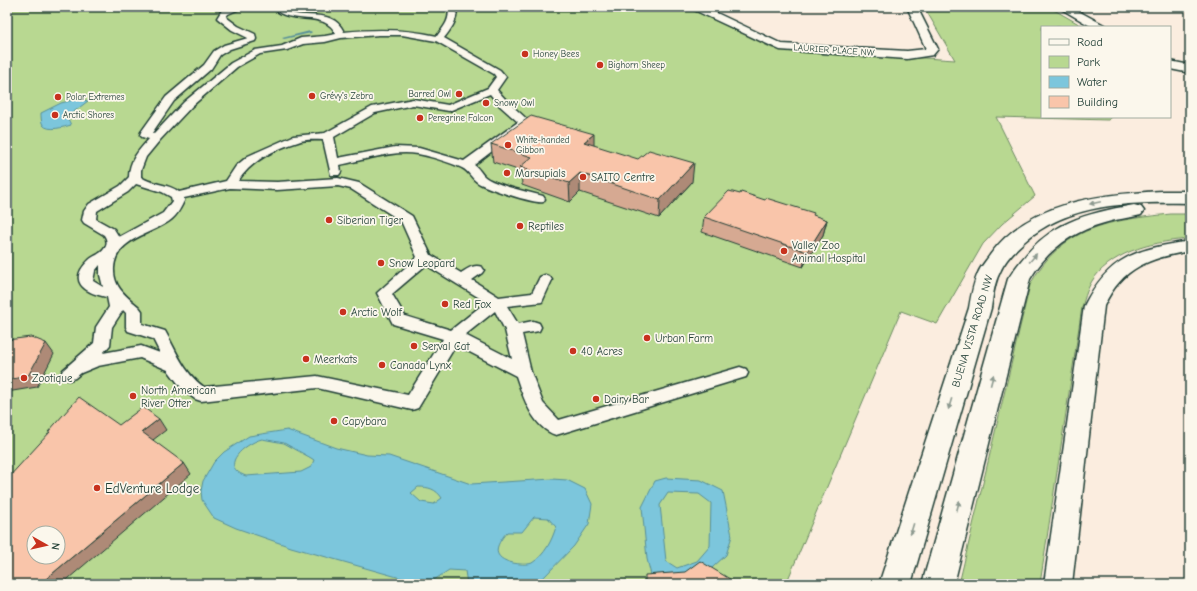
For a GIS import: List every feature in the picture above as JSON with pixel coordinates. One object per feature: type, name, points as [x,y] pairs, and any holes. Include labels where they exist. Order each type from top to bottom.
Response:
[{"type":"street","points":[[156,138],[146,135],[147,132],[170,99],[208,67],[217,53],[227,47],[249,41],[252,38],[252,36],[235,28],[221,18],[225,12],[240,7]]},
{"type":"street","points":[[230,184],[240,169],[252,158],[297,138],[328,136],[372,110],[413,102],[449,108],[492,90],[501,77],[497,72],[439,39],[412,33],[393,31],[338,29],[323,19],[286,14],[277,7]]},
{"type":"street","points":[[439,39],[453,17],[454,11],[452,7]]},
{"type":"street","name":"LAURIER PLACE NW","points":[[696,7],[780,46],[907,55],[929,53],[932,49],[912,7]]},
{"type":"street","points":[[1063,7],[1098,26]]},
{"type":"street","points":[[174,366],[141,352],[94,361],[69,374],[102,345],[104,326],[117,307],[107,274],[107,263],[114,242],[112,235],[92,224],[89,220],[89,216],[94,207],[124,189],[135,178],[135,170],[140,156],[188,104],[234,64],[258,52],[280,49],[301,41],[321,40],[338,29]]},
{"type":"street","points":[[249,41],[258,52]]},
{"type":"street","points":[[1171,65],[1190,70]]},
{"type":"street","points":[[186,85],[209,87]]},
{"type":"street","points":[[466,165],[525,122],[504,104],[492,90]]},
{"type":"street","points":[[328,136],[332,163],[338,182]]},
{"type":"street","points":[[332,163],[386,152],[404,150],[426,153],[466,165],[474,170],[480,178],[489,184],[538,199]]},
{"type":"street","points":[[135,178],[143,184],[168,189],[177,196],[178,201],[168,216],[134,234],[94,263],[85,276],[85,282],[89,287],[95,290],[113,293],[134,311],[134,327],[159,335],[174,366],[189,385],[201,394],[317,382],[412,403],[453,336],[497,302],[537,298],[545,280]]},
{"type":"street","points":[[177,196],[230,184],[277,186],[338,182],[355,186],[407,219],[425,258],[497,302],[513,330],[523,372],[536,407],[556,428],[740,373]]},
{"type":"street","name":"BUENA VISTA ROAD NW","points":[[895,584],[980,308],[983,289],[989,272],[998,256],[1024,231],[1052,216],[1078,207],[1121,199],[1190,197]]},
{"type":"street","points":[[938,584],[1014,295],[1019,279],[1027,264],[1038,251],[1051,240],[1082,224],[1100,218],[1134,211],[1190,208]]},
{"type":"street","points":[[1058,584],[1094,306],[1100,292],[1109,279],[1135,260],[1152,254],[1190,246]]},
{"type":"street","points":[[425,258],[384,293],[399,320],[453,336],[523,372]]},
{"type":"street","points":[[461,280],[477,270]]},
{"type":"street","points":[[513,330],[533,327]]},
{"type":"green space","points":[[7,7],[687,7],[772,48],[955,60],[924,7],[1049,7],[1082,26],[1041,26],[1041,118],[1111,118],[1108,120],[996,117],[1035,196],[1002,224],[983,244],[937,324],[901,311],[786,584],[7,584]]},
{"type":"green space","points":[[1171,214],[1190,214],[1190,239],[1151,245],[1125,254],[1113,260],[1103,268],[1088,288],[1082,307],[1040,584],[959,584],[1030,285],[1042,265],[1072,238],[1090,230],[1128,219]]},
{"type":"water","name":"Arctic Shores","points":[[77,99],[88,101],[67,117],[71,125],[52,129],[43,125],[41,121],[41,113],[61,103]]},
{"type":"water","points":[[287,430],[336,448],[367,455],[389,456],[471,484],[552,479],[567,480],[585,489],[592,504],[589,524],[574,546],[545,576],[532,584],[467,584],[465,571],[449,570],[428,584],[422,584],[291,547],[236,528],[214,518],[202,500],[201,491],[203,481],[214,462],[224,452],[249,436]],"holes":[[[262,439],[284,443],[311,458],[314,460],[311,467],[301,472],[246,476],[238,472],[234,467],[234,461],[237,455],[249,445]],[[418,487],[426,487],[435,491],[442,498],[434,504],[421,502],[411,493]],[[534,517],[548,518],[556,527],[547,547],[541,556],[532,563],[515,563],[501,558],[497,551],[500,542],[507,532],[522,532]]]},
{"type":"water","points":[[666,478],[701,480],[723,491],[732,536],[726,555],[701,578],[651,575],[647,559],[642,507],[655,481]],"holes":[[[668,493],[699,494],[711,503],[710,546],[697,561],[677,568],[666,561],[660,505]]]},
{"type":"building","points":[[531,116],[594,134],[584,142],[638,159],[649,150],[694,163],[660,200],[580,173],[569,183],[520,167],[532,157],[491,144]]},
{"type":"building","points":[[729,191],[740,194],[741,192],[765,200],[766,198],[814,213],[813,215],[827,220],[807,252],[704,217]]},
{"type":"building","points":[[31,337],[46,343],[28,376],[7,380],[7,340]]},
{"type":"building","name":"EdVenture Lodge","points":[[79,397],[119,425],[143,407],[159,419],[142,432],[184,463],[66,562],[66,525],[26,525],[26,565],[63,565],[40,584],[7,584],[7,479],[50,432],[48,432]]},
{"type":"building","points":[[700,561],[738,584],[645,584],[645,575],[685,572]]},
{"type":"waterway","points":[[284,38],[310,32]]},
{"type":"place","name":"Honey Bees","points":[[525,54]]},
{"type":"place","name":"Bighorn Sheep","points":[[600,65]]},
{"type":"place","name":"Barred Owl","points":[[459,94]]},
{"type":"place","name":"Grévy's Zebra","points":[[312,96]]},
{"type":"place","name":"Polar Extremes","points":[[58,97]]},
{"type":"place","name":"Snowy Owl","points":[[486,103]]},
{"type":"place","name":"Arctic Shores","points":[[55,115]]},
{"type":"place","name":"Peregrine Falcon","points":[[420,118]]},
{"type":"place","name":"White-handed Gibbon","points":[[508,145]]},
{"type":"place","name":"Marsupials","points":[[507,173]]},
{"type":"place","name":"SAITO Centre","points":[[583,177]]},
{"type":"place","name":"Siberian Tiger","points":[[329,220]]},
{"type":"place","name":"Reptiles","points":[[520,226]]},
{"type":"place","name":"Valley Zoo Animal Hospital","points":[[784,251]]},
{"type":"place","name":"Snow Leopard","points":[[381,263]]},
{"type":"place","name":"Red Fox","points":[[445,304]]},
{"type":"place","name":"Arctic Wolf","points":[[343,312]]},
{"type":"place","name":"Urban Farm","points":[[647,338]]},
{"type":"place","name":"Serval Cat","points":[[414,346]]},
{"type":"place","name":"40 Acres","points":[[573,351]]},
{"type":"place","name":"Meerkats","points":[[306,359]]},
{"type":"place","name":"Canada Lynx","points":[[382,365]]},
{"type":"place","name":"Zootique","points":[[24,378]]},
{"type":"place","name":"North American River Otter","points":[[133,396]]},
{"type":"place","name":"Dairy Bar","points":[[596,399]]},
{"type":"place","name":"Capybara","points":[[334,421]]},
{"type":"place","name":"EdVenture Lodge","points":[[97,488]]}]
